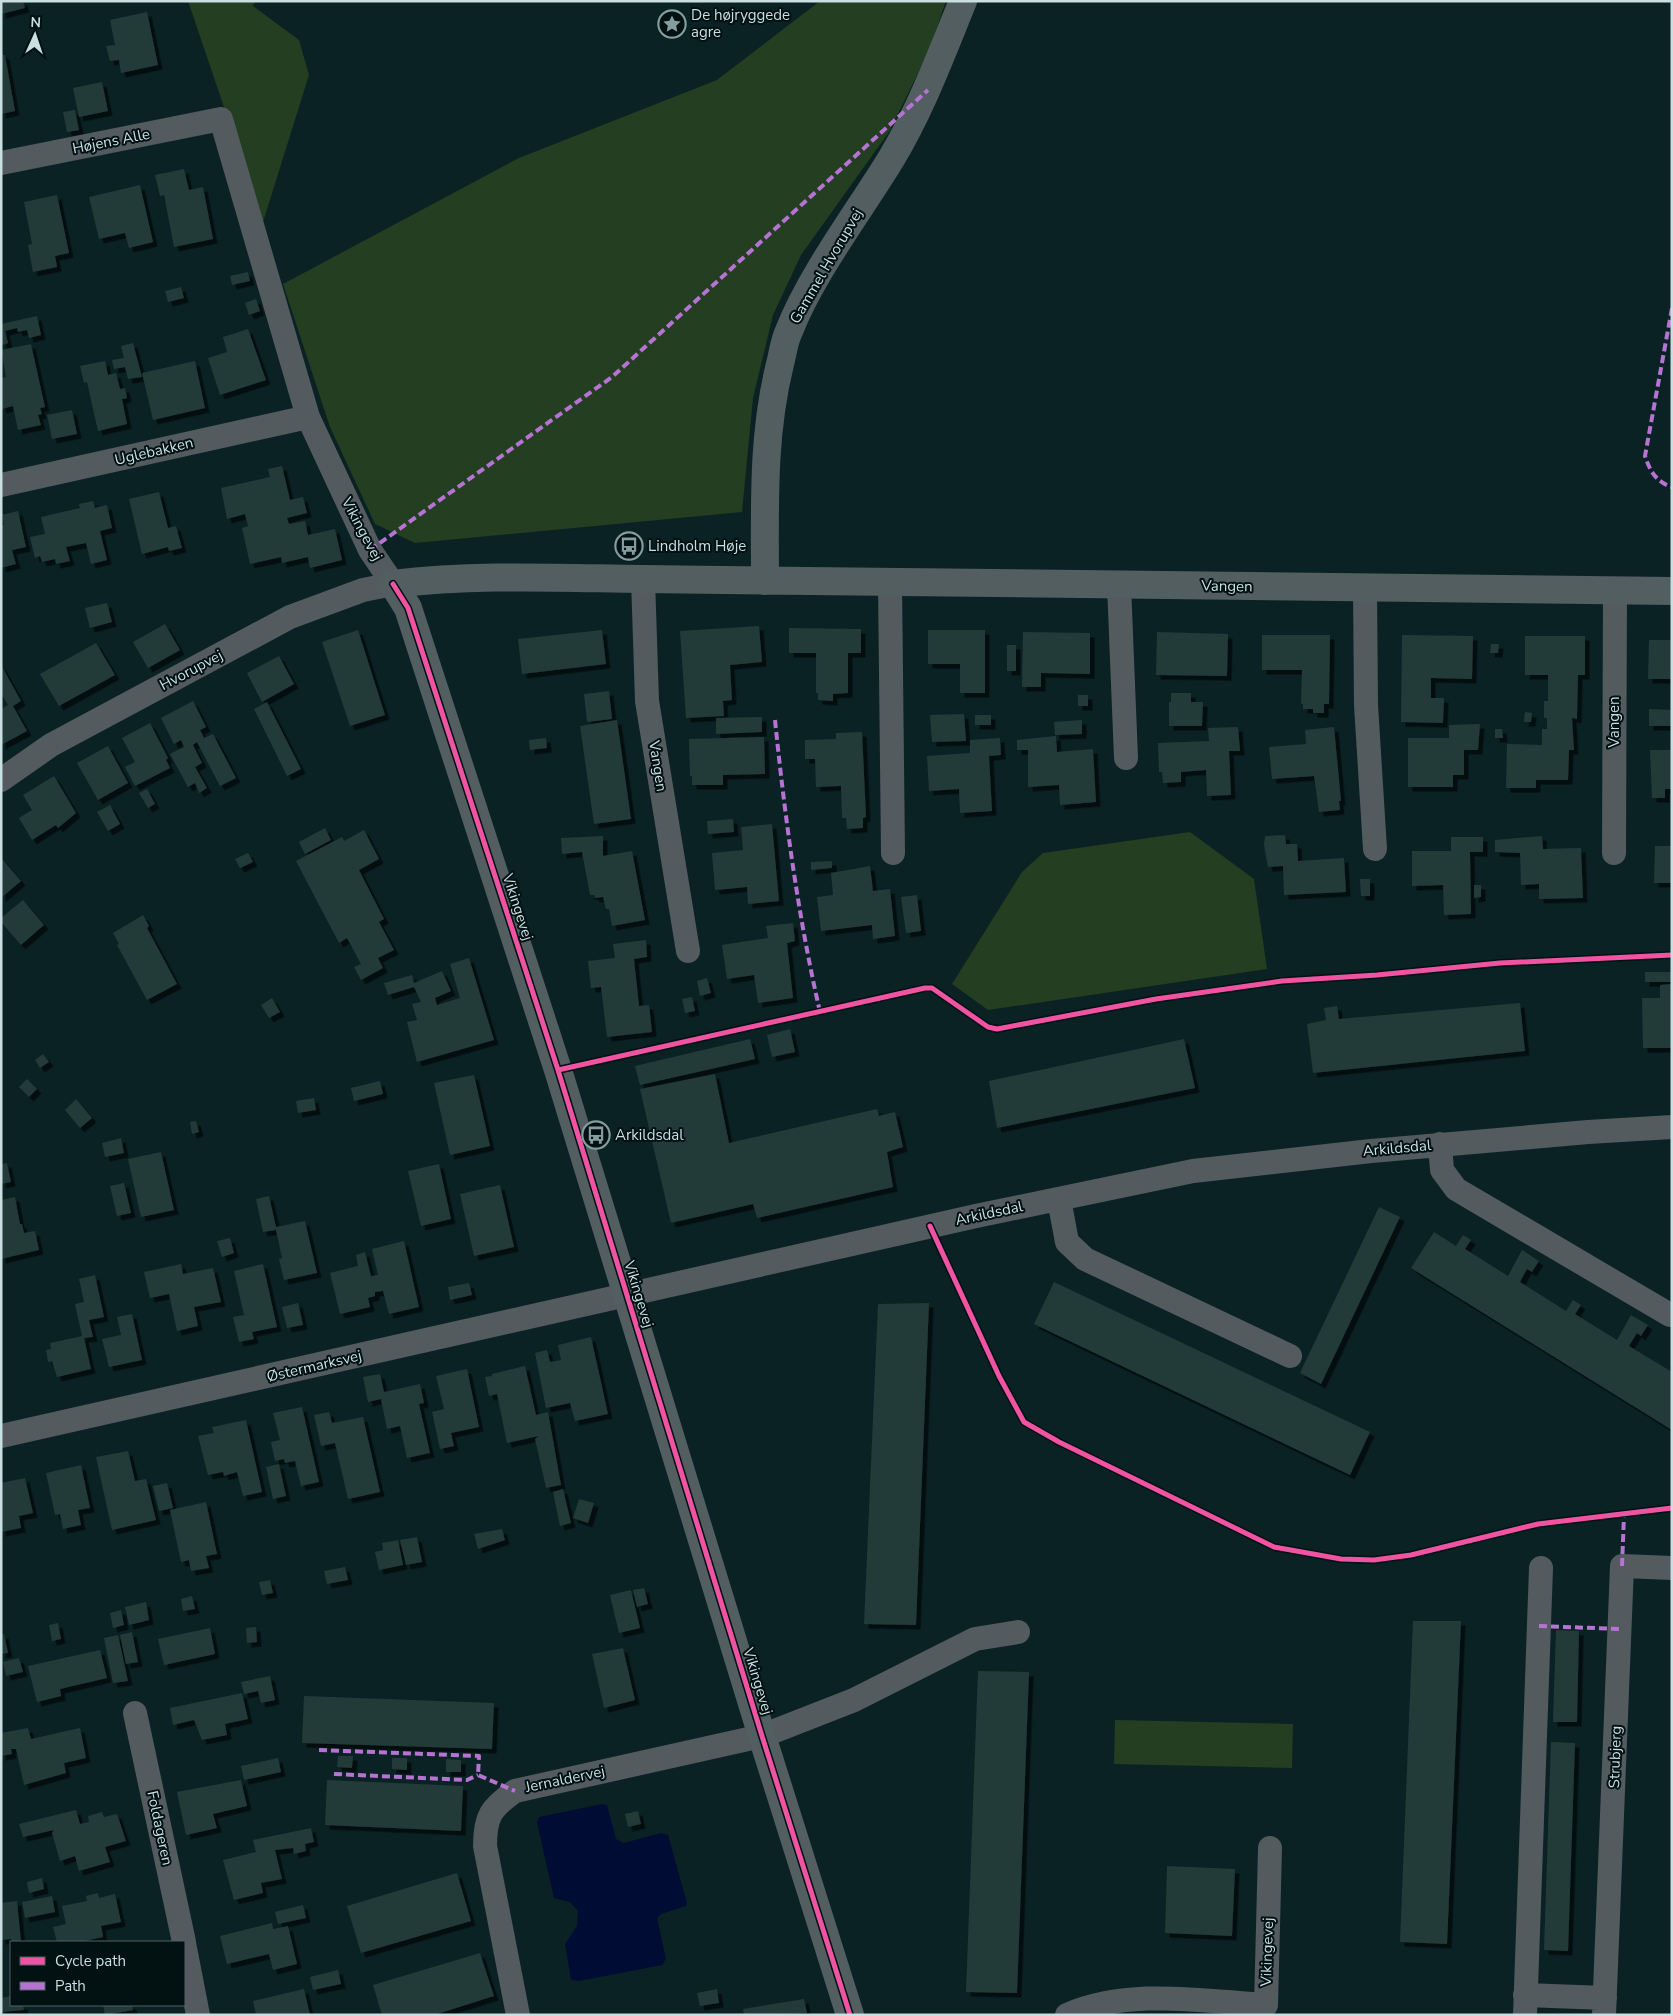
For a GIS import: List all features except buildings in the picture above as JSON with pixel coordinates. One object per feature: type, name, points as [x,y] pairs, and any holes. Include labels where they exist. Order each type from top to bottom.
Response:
[{"type":"street","name":"Gammel Hvorupvej","points":[[766,581],[765,455],[776,382],[788,331],[819,274],[892,157],[915,116],[928,90],[963,1]]},
{"type":"street","name":"Højens Alle","points":[[1,163],[221,119]]},
{"type":"street","name":"Vikingevej","points":[[221,119],[308,417],[370,550],[411,618],[558,1070],[626,1296],[850,2015]]},
{"type":"street","name":"Uglebakken","points":[[1,485],[308,417]]},
{"type":"street","name":"Vangen","points":[[392,584],[436,579],[472,578],[643,579],[1672,592]]},
{"type":"street","name":"Vangen","points":[[643,579],[647,701],[688,951]]},
{"type":"street","points":[[890,583],[892,853]]},
{"type":"street","name":"Hvorupvej","points":[[1,780],[52,745],[290,617],[363,590],[392,584]]},
{"type":"street","points":[[1119,585],[1126,758]]},
{"type":"street","points":[[1365,588],[1366,705],[1375,849]]},
{"type":"street","name":"Vangen","points":[[1614,853],[1615,591]]},
{"type":"street","name":"Arkildsdal","points":[[626,1296],[1059,1199],[1193,1171],[1440,1144],[1672,1127]]},
{"type":"street","name":"Arkildsdal","points":[[1440,1144],[1442,1170],[1456,1189],[1670,1315]]},
{"type":"street","points":[[1059,1199],[1067,1242],[1085,1259],[1290,1356]]},
{"type":"street","name":"Østermarksvej","points":[[1,1436],[626,1296]]},
{"type":"street","name":"Strubjerg","points":[[1541,1568],[1525,2005],[1605,2006],[1622,1566],[1672,1568]]},
{"type":"street","name":"Vikingevej","points":[[762,1736],[854,1700],[975,1639],[1018,1632]]},
{"type":"street","name":"Foldageren","points":[[135,1713],[184,1941]]},
{"type":"street","name":"Jernaldervej","points":[[518,2015],[485,1846],[485,1828],[495,1805],[515,1790],[762,1736]]},
{"type":"street","name":"Vikingevej","points":[[1067,2015],[1085,2007],[1120,2000],[1170,1999],[1266,2005],[1270,1848]]},
{"type":"street","name":"Foldageren","points":[[185,1948],[198,2015]]},
{"type":"green space","points":[[188,1],[255,1],[253,6],[299,40],[309,75],[263,222]]},
{"type":"green space","points":[[820,1],[946,1],[929,51],[889,132],[801,255],[773,315],[753,398],[742,512],[415,543],[375,524],[330,427],[283,284],[519,158],[717,80]]},
{"type":"green space","points":[[1190,832],[1254,879],[1267,969],[988,1010],[952,984],[1022,872],[1043,853]]},
{"type":"green space","points":[[1115,1720],[1293,1724],[1292,1768],[1114,1764]]},
{"type":"water","points":[[602,1804],[607,1805],[616,1839],[624,1843],[661,1833],[668,1835],[687,1903],[686,1906],[661,1914],[657,1918],[666,1959],[662,1965],[579,1981],[571,1980],[565,1944],[577,1926],[578,1911],[570,1902],[554,1898],[537,1822],[539,1817]]},
{"type":"marked path","points":[[370,550],[612,377],[928,90]]},
{"type":"marked path","points":[[1672,308],[1645,456],[1654,475],[1666,485],[1672,487]]},
{"type":"marked path","points":[[775,720],[793,867],[805,940],[820,1012]]},
{"type":"marked path","points":[[1622,1566],[1624,1515]]},
{"type":"marked path","points":[[1539,1626],[1620,1629]]},
{"type":"marked path","points":[[319,1750],[479,1756],[478,1775],[515,1791]]},
{"type":"marked path","points":[[334,1774],[467,1780],[478,1775]]},
{"type":"cycle path","points":[[393,584],[408,608],[558,1070],[762,1736],[850,2015]]},
{"type":"cycle path","points":[[558,1070],[925,988],[932,988],[988,1027],[997,1029],[1156,999],[1282,981],[1377,975],[1500,963],[1672,955]]},
{"type":"cycle path","points":[[930,1226],[999,1376],[1024,1422],[1059,1442],[1274,1547],[1341,1559],[1374,1560],[1411,1555],[1538,1524],[1672,1508]]},
{"type":"place","name":"De højryggede agre","points":[[672,24]]},
{"type":"place","name":"Lindholm Høje","points":[[629,546]]},
{"type":"place","name":"Arkildsdal","points":[[596,1135]]}]
